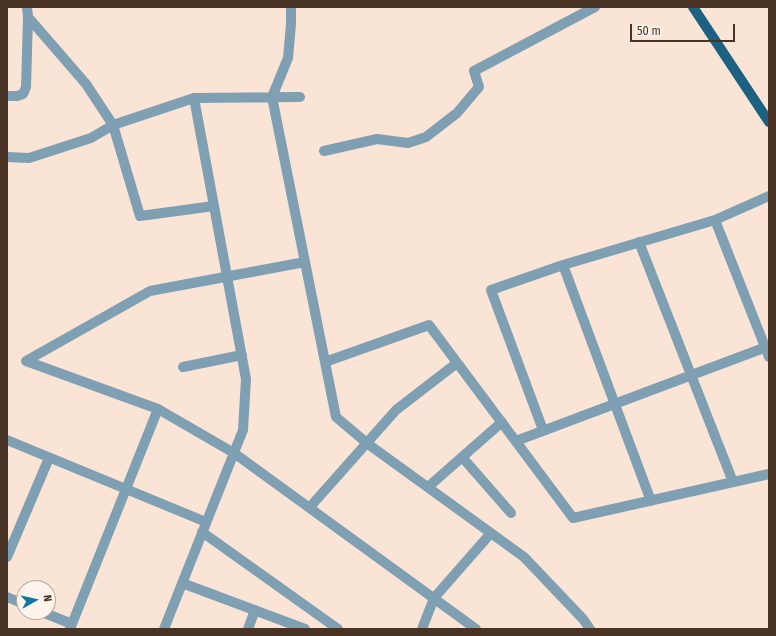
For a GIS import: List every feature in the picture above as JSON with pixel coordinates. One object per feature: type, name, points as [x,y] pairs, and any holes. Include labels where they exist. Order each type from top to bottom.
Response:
[{"type":"main road","points":[[696,8],[769,122]]},
{"type":"street","points":[[291,7],[292,24],[288,58],[272,97],[336,417],[368,444],[524,557],[583,619],[590,629]]},
{"type":"street","points":[[324,151],[377,139],[408,143],[426,137],[457,113],[479,87],[474,71],[595,7]]},
{"type":"street","points":[[7,96],[17,96],[23,94],[26,88],[28,12]]},
{"type":"street","points":[[28,12],[86,84],[113,125],[140,216],[214,206]]},
{"type":"street","points":[[7,157],[29,158],[91,138],[113,125],[194,98],[300,97]]},
{"type":"street","points":[[164,629],[243,430],[246,379],[194,98]]},
{"type":"street","points":[[543,430],[491,290],[563,265],[715,220],[769,196]]},
{"type":"street","points":[[715,220],[767,346],[769,357]]},
{"type":"street","points":[[639,242],[733,482]]},
{"type":"street","points":[[305,262],[150,291],[26,361],[158,409],[234,453],[476,629]]},
{"type":"street","points":[[563,265],[616,403],[651,501]]},
{"type":"street","points":[[325,362],[429,325],[573,518],[769,474]]},
{"type":"street","points":[[516,441],[767,346]]},
{"type":"street","points":[[183,367],[242,355]]},
{"type":"street","points":[[310,507],[368,444],[396,410],[457,363]]},
{"type":"street","points":[[56,619],[71,627],[158,409]]},
{"type":"street","points":[[428,487],[502,422]]},
{"type":"street","points":[[7,440],[206,522]]},
{"type":"street","points":[[462,457],[511,513]]},
{"type":"street","points":[[7,557],[49,458]]},
{"type":"street","points":[[202,532],[335,628]]},
{"type":"street","points":[[422,629],[434,598],[491,533]]},
{"type":"street","points":[[182,583],[305,629]]},
{"type":"street","points":[[248,629],[255,610]]}]
